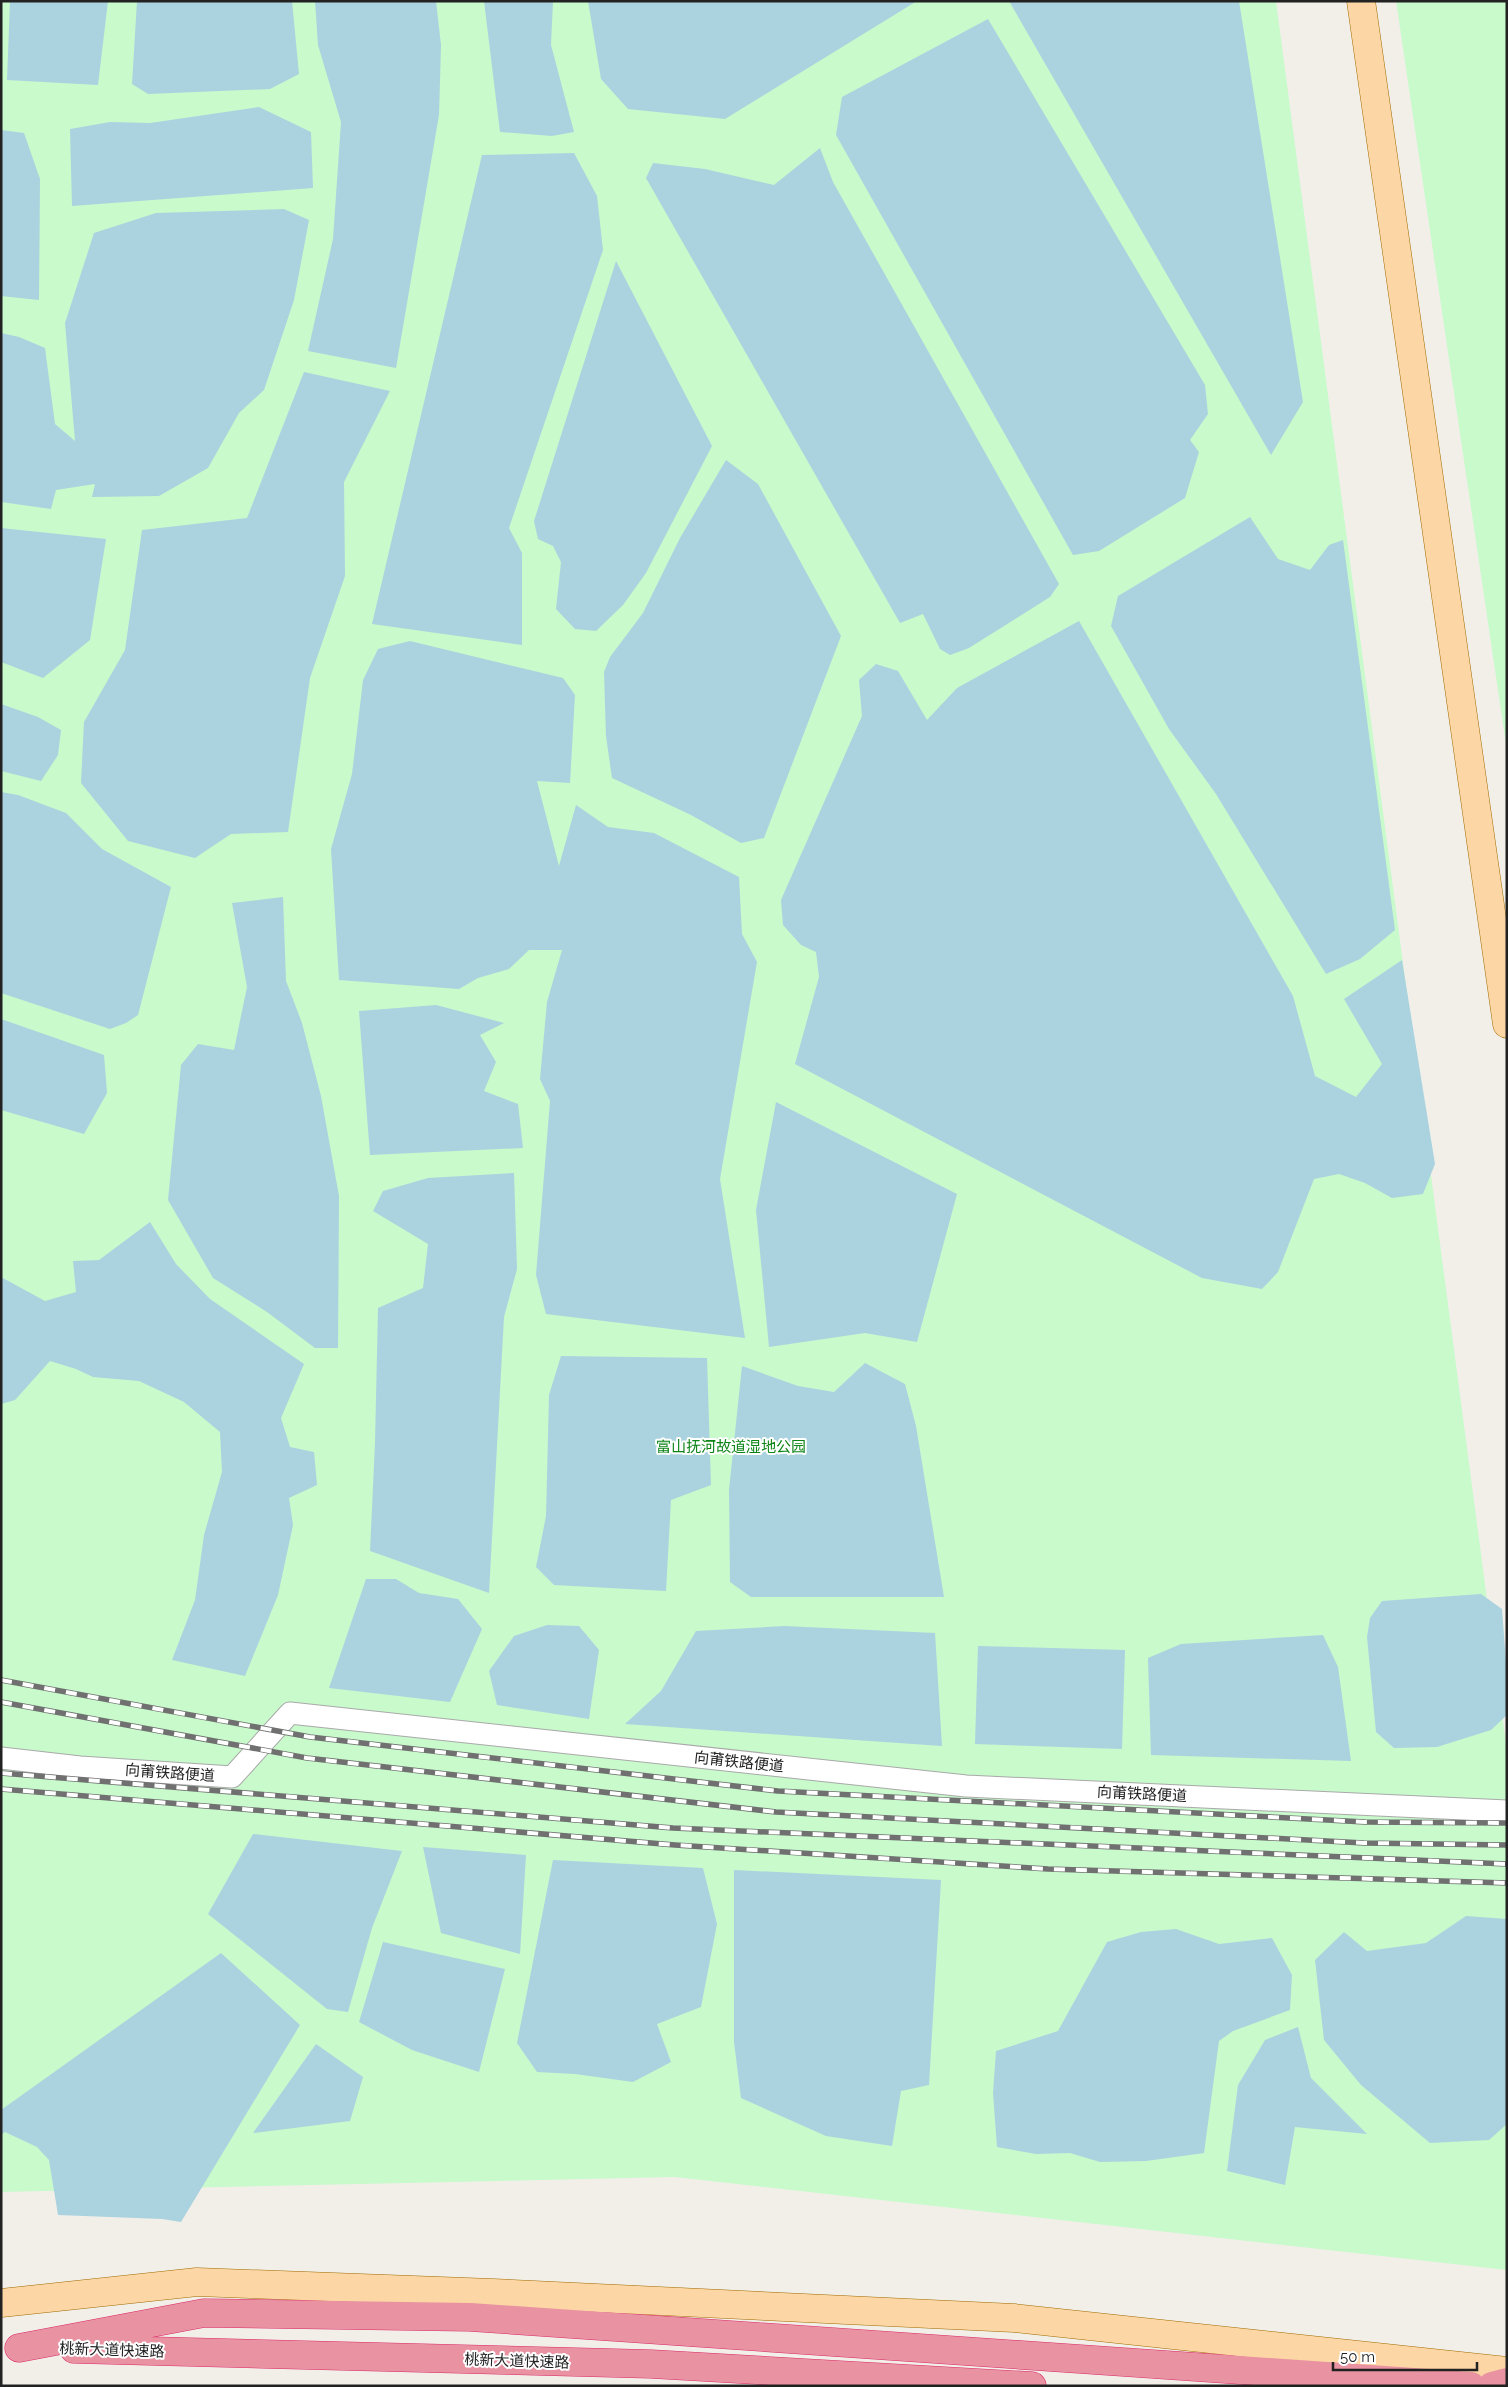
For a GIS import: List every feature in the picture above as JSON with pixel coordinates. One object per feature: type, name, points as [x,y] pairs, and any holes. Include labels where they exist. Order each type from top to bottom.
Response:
[{"type":"highway","points":[[10,2348],[204,2313],[470,2317],[1471,2386]]},
{"type":"highway","name":"桃新大道快速路","points":[[10,2348],[651,2364],[1032,2386]]},
{"type":"highway","points":[[1492,2386],[1507,2382]]},
{"type":"main road","points":[[1361,1],[1507,1024]]},
{"type":"main road","points":[[1,2303],[197,2282],[493,2293],[1014,2318],[1507,2371]]},
{"type":"lane","name":"向莆铁路便道","points":[[1,1758],[80,1767],[232,1777],[290,1712],[966,1786],[1507,1811]]},
{"type":"green space","name":"富山抚河故道湿地公园","points":[[1,1],[1276,1],[1507,1751],[1507,2270],[675,2177],[1,2192]]},
{"type":"green space","points":[[1396,1],[1507,1],[1507,751]]},
{"type":"water","points":[[10,1],[108,1],[98,85],[7,80]]},
{"type":"water","points":[[137,1],[292,1],[299,74],[270,89],[148,94],[132,84]]},
{"type":"water","points":[[315,1],[436,1],[441,45],[439,115],[396,368],[308,351],[333,239],[341,122],[318,45]]},
{"type":"water","points":[[484,1],[553,1],[551,45],[574,132],[552,136],[500,132]]},
{"type":"water","points":[[588,1],[917,1],[725,119],[628,109],[601,79]]},
{"type":"water","points":[[1009,1],[1239,1],[1303,402],[1271,455]]},
{"type":"water","points":[[988,19],[1205,385],[1208,414],[1190,440],[1199,452],[1185,498],[1099,551],[1073,555],[836,135],[842,97]]},
{"type":"water","points":[[259,107],[311,132],[313,188],[72,206],[70,129],[110,122],[150,123]]},
{"type":"water","points":[[1,130],[24,133],[40,179],[39,300],[1,296]]},
{"type":"water","points":[[820,148],[833,182],[1059,584],[1050,597],[969,648],[950,655],[940,649],[923,614],[900,623],[646,178],[653,163],[705,169],[774,185]]},
{"type":"water","points":[[574,153],[597,196],[603,250],[509,528],[522,553],[522,645],[372,624],[482,155]]},
{"type":"water","points":[[284,209],[309,220],[294,300],[264,390],[239,413],[208,468],[159,496],[92,497],[95,484],[56,490],[51,509],[1,502],[1,333],[19,337],[45,348],[55,424],[75,441],[65,323],[94,233],[156,213]]},
{"type":"water","points":[[616,261],[712,446],[646,573],[623,605],[596,631],[575,629],[556,609],[561,562],[553,546],[538,539],[534,521]]},
{"type":"water","points":[[304,372],[390,391],[344,482],[345,576],[310,678],[288,832],[231,834],[195,858],[128,841],[81,783],[84,722],[125,650],[142,530],[247,518]]},
{"type":"water","points":[[726,460],[758,484],[841,636],[764,838],[741,843],[691,815],[612,778],[606,736],[604,672],[610,657],[643,613],[680,538]]},
{"type":"water","points":[[1250,517],[1278,559],[1310,570],[1329,545],[1343,540],[1395,930],[1360,959],[1326,974],[1216,794],[1169,729],[1111,626],[1118,596]]},
{"type":"water","points":[[1,528],[106,539],[90,640],[43,678],[1,662]]},
{"type":"water","points":[[1079,621],[1293,996],[1315,1076],[1356,1097],[1382,1064],[1344,999],[1402,960],[1435,1164],[1423,1194],[1392,1198],[1365,1183],[1339,1174],[1314,1179],[1278,1272],[1262,1289],[1202,1278],[795,1064],[819,977],[816,952],[801,945],[783,925],[781,900],[862,716],[859,680],[876,664],[898,671],[927,720],[957,688]]},
{"type":"water","points":[[410,641],[563,678],[575,695],[570,783],[537,781],[559,866],[576,805],[608,827],[654,833],[739,877],[742,934],[757,962],[720,1179],[745,1338],[546,1314],[536,1275],[550,1101],[540,1079],[547,1002],[562,950],[529,950],[509,969],[478,978],[459,989],[339,980],[331,849],[352,774],[363,680],[378,649]]},
{"type":"water","points":[[1,704],[38,717],[61,730],[58,755],[41,781],[1,771]]},
{"type":"water","points":[[1,792],[18,795],[66,813],[102,849],[171,887],[138,1015],[126,1023],[110,1029],[1,993]]},
{"type":"water","points":[[283,897],[286,981],[302,1023],[321,1096],[339,1196],[338,1348],[315,1348],[267,1312],[213,1278],[168,1200],[181,1065],[198,1044],[234,1050],[247,987],[232,903]]},
{"type":"water","points":[[436,1005],[504,1023],[480,1035],[496,1062],[484,1091],[518,1104],[523,1148],[370,1155],[359,1011]]},
{"type":"water","points":[[1,1019],[104,1055],[107,1093],[84,1134],[1,1110]]},
{"type":"water","points":[[776,1102],[957,1194],[917,1342],[865,1333],[769,1347],[756,1210]]},
{"type":"water","points":[[514,1173],[517,1269],[504,1317],[489,1593],[370,1551],[378,1308],[423,1288],[428,1244],[373,1211],[383,1191],[428,1178]]},
{"type":"water","points":[[150,1222],[176,1264],[210,1299],[304,1364],[281,1418],[290,1447],[314,1452],[317,1485],[289,1498],[293,1525],[278,1595],[245,1676],[172,1660],[195,1600],[204,1535],[222,1472],[220,1432],[184,1402],[139,1381],[93,1377],[76,1369],[50,1361],[15,1400],[1,1404],[1,1277],[45,1301],[76,1292],[73,1261],[99,1260]]},
{"type":"water","points":[[561,1356],[707,1358],[711,1485],[671,1500],[666,1591],[554,1585],[536,1567],[546,1516],[549,1395]]},
{"type":"water","points":[[865,1363],[905,1384],[916,1426],[944,1597],[751,1597],[730,1582],[729,1490],[742,1366],[798,1386],[834,1392]]},
{"type":"water","points":[[366,1579],[396,1579],[419,1593],[458,1599],[482,1629],[450,1702],[329,1688]]},
{"type":"water","points":[[1481,1594],[1502,1609],[1507,1675],[1507,1715],[1491,1730],[1437,1747],[1394,1748],[1376,1732],[1367,1637],[1370,1618],[1382,1601]]},
{"type":"water","points":[[547,1625],[579,1626],[599,1650],[589,1719],[497,1705],[489,1671],[514,1636]]},
{"type":"water","points":[[784,1626],[935,1633],[942,1746],[625,1724],[661,1691],[696,1631]]},
{"type":"water","points":[[1323,1635],[1338,1667],[1351,1761],[1151,1755],[1148,1658],[1181,1644]]},
{"type":"water","points":[[978,1646],[1125,1650],[1122,1749],[975,1744]]},
{"type":"water","points":[[253,1834],[402,1851],[372,1928],[348,2012],[327,2009],[208,1914]]},
{"type":"water","points":[[423,1847],[526,1855],[520,1954],[441,1933]]},
{"type":"water","points":[[553,1860],[703,1868],[717,1924],[701,2007],[657,2024],[671,2062],[633,2082],[575,2074],[537,2072],[517,2043]]},
{"type":"water","points":[[734,1870],[941,1880],[929,2085],[901,2091],[892,2146],[826,2136],[741,2098],[734,2042]]},
{"type":"water","points":[[1466,1916],[1507,1919],[1507,2124],[1489,2140],[1430,2143],[1361,2085],[1324,2040],[1315,1960],[1344,1932],[1367,1951],[1426,1943]]},
{"type":"water","points":[[1176,1929],[1219,1944],[1272,1938],[1292,1975],[1290,2010],[1233,2031],[1219,2041],[1204,2153],[1146,2161],[1100,2162],[1070,2153],[1036,2154],[997,2147],[993,2093],[996,2051],[1058,2031],[1107,1942],[1141,1932]]},
{"type":"water","points":[[383,1942],[505,1969],[479,2072],[412,2050],[359,2022]]},
{"type":"water","points":[[221,1953],[300,2025],[181,2222],[162,2219],[58,2215],[49,2160],[37,2147],[5,2132],[1,2135],[1,2110]]},
{"type":"water","points":[[1298,2027],[1311,2078],[1367,2134],[1295,2127],[1285,2185],[1227,2171],[1238,2085],[1265,2040]]},
{"type":"water","points":[[316,2044],[363,2077],[350,2121],[253,2133]]},
{"type":"railway","points":[[1,1680],[310,1737],[778,1791],[1365,1822],[1507,1823]]},
{"type":"railway","points":[[1,1702],[307,1758],[776,1812],[1364,1843],[1507,1845]]},
{"type":"railway","points":[[1,1773],[673,1828],[1507,1864]]},
{"type":"railway","points":[[1,1789],[675,1845],[1048,1869],[1507,1883]]}]
